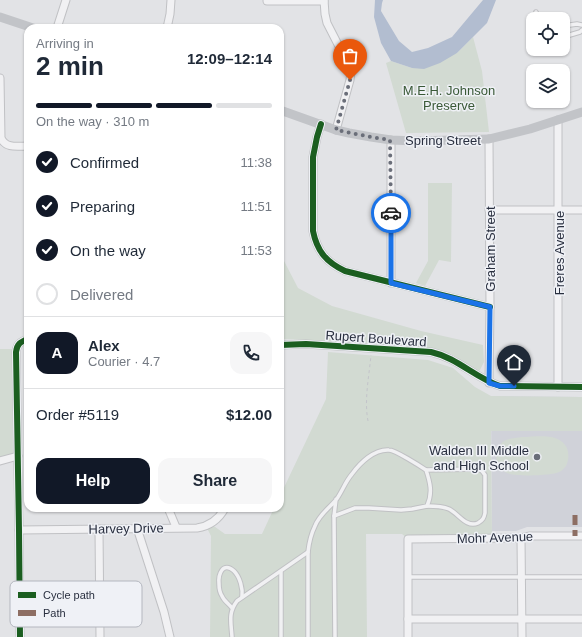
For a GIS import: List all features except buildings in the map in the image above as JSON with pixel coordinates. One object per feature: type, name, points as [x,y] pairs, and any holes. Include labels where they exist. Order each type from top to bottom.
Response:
[{"type":"main road","points":[[0,17],[24,25]]},
{"type":"main road","name":"Spring Street","points":[[284,111],[336,130],[390,140],[416,141],[489,139],[530,129],[582,112]]},
{"type":"street","points":[[58,24],[66,0]]},
{"type":"street","points":[[168,24],[171,0]]},
{"type":"street","points":[[267,1],[324,1],[325,18],[351,72],[336,130]]},
{"type":"street","points":[[0,78],[1,138],[6,145],[24,146]]},
{"type":"street","name":"Freres Avenue","points":[[558,120],[558,386]]},
{"type":"street","points":[[321,124],[314,149],[312,166],[313,231],[318,247],[327,260],[337,268],[345,271],[490,307]]},
{"type":"street","name":"Graham Street","points":[[489,139],[489,383]]},
{"type":"street","points":[[390,140],[391,283]]},
{"type":"street","points":[[489,210],[582,210]]},
{"type":"street","points":[[19,581],[16,352],[17,347],[24,341]]},
{"type":"street","name":"Rupert Boulevard","points":[[284,345],[306,344],[431,352],[443,355],[489,383],[500,386],[582,387]]},
{"type":"street","points":[[0,461],[18,456]]},
{"type":"street","points":[[170,512],[176,528]]},
{"type":"street","name":"Harvey Drive","points":[[19,530],[197,528],[211,524],[220,517],[223,512]]},
{"type":"street","points":[[137,528],[164,612],[170,637]]},
{"type":"street","points":[[99,529],[99,581]]},
{"type":"street","name":"Mohr Avenue","points":[[408,577],[408,539],[582,536]]},
{"type":"street","points":[[521,538],[522,637]]},
{"type":"street","points":[[408,577],[408,637]]},
{"type":"street","points":[[408,619],[582,619]]},
{"type":"street","points":[[20,627],[20,637]]},
{"type":"street","points":[[100,627],[100,637]]},
{"type":"lane","points":[[574,34],[570,25],[582,25]]},
{"type":"lane","points":[[570,35],[582,30]]},
{"type":"lane","points":[[308,637],[308,552],[315,525],[325,510],[336,499],[351,474],[363,461],[375,452],[390,450],[416,463],[426,470],[478,469],[485,475],[484,519],[473,524],[469,524],[448,509],[427,506],[401,510],[356,508],[334,516]]},
{"type":"lane","points":[[426,470],[431,488],[427,506]]},
{"type":"lane","points":[[335,637],[334,516],[336,499]]},
{"type":"lane","points":[[232,637],[232,608],[237,601],[308,552]]},
{"type":"lane","points":[[232,608],[221,595],[219,586],[218,577],[224,568],[233,570],[238,577],[242,597]]},
{"type":"lane","points":[[280,572],[281,637]]},
{"type":"lane","points":[[408,577],[582,577]]},
{"type":"path","points":[[368,421],[366,413],[371,348]]},
{"type":"shaded area","name":"Walden III Middle and High School","points":[[491,396],[582,397],[582,527],[527,527],[516,531],[492,531]]},
{"type":"green space","name":"M.E.H. Johnson Preserve","points":[[473,37],[482,71],[489,132],[406,133],[386,63],[391,61],[412,68],[457,53]]},
{"type":"green space","points":[[428,183],[452,183],[451,262],[439,260],[425,286],[416,283],[428,261]]},
{"type":"green space","points":[[284,261],[298,288],[332,306],[421,331],[483,345],[484,362],[480,370],[477,371],[451,354],[438,350],[417,346],[284,339]]},
{"type":"green space","points":[[0,349],[12,349],[13,454],[0,457]]},
{"type":"green space","points":[[328,352],[428,360],[453,368],[475,387],[491,396],[582,397],[582,431],[491,431],[492,538],[408,539],[402,534],[366,534],[367,637],[210,637],[211,536],[206,526],[211,524],[225,534],[262,534],[272,512],[284,512],[284,488],[326,399]]},
{"type":"green space","points":[[547,436],[559,440],[568,450],[566,466],[560,472],[548,474],[515,475],[505,472],[501,469],[497,461],[496,456],[498,448],[500,444],[506,440],[522,437]]},
{"type":"water","points":[[375,0],[383,0],[381,11],[399,41],[412,52],[428,48],[452,37],[483,0],[496,0],[487,23],[457,53],[440,63],[424,69],[412,68],[391,61],[381,43],[374,17]]},
{"type":"marked path","points":[[575,515],[575,536]]},
{"type":"cycle path","points":[[321,124],[313,157],[313,231],[317,244],[323,255],[338,268],[345,271],[490,307]]},
{"type":"cycle path","points":[[19,581],[16,352],[19,344],[24,341]]},
{"type":"cycle path","points":[[284,345],[306,344],[431,352],[450,359],[482,378],[500,386],[582,387]]},
{"type":"cycle path","points":[[20,627],[20,637]]},
{"type":"way so far","points":[[350,80],[336,130],[390,140],[391,213]]},
{"type":"place","name":"Walden III Middle and High School","points":[[537,457]]},
{"type":"route","points":[[391,213],[391,283],[490,307],[489,383],[500,386],[514,386]]}]
